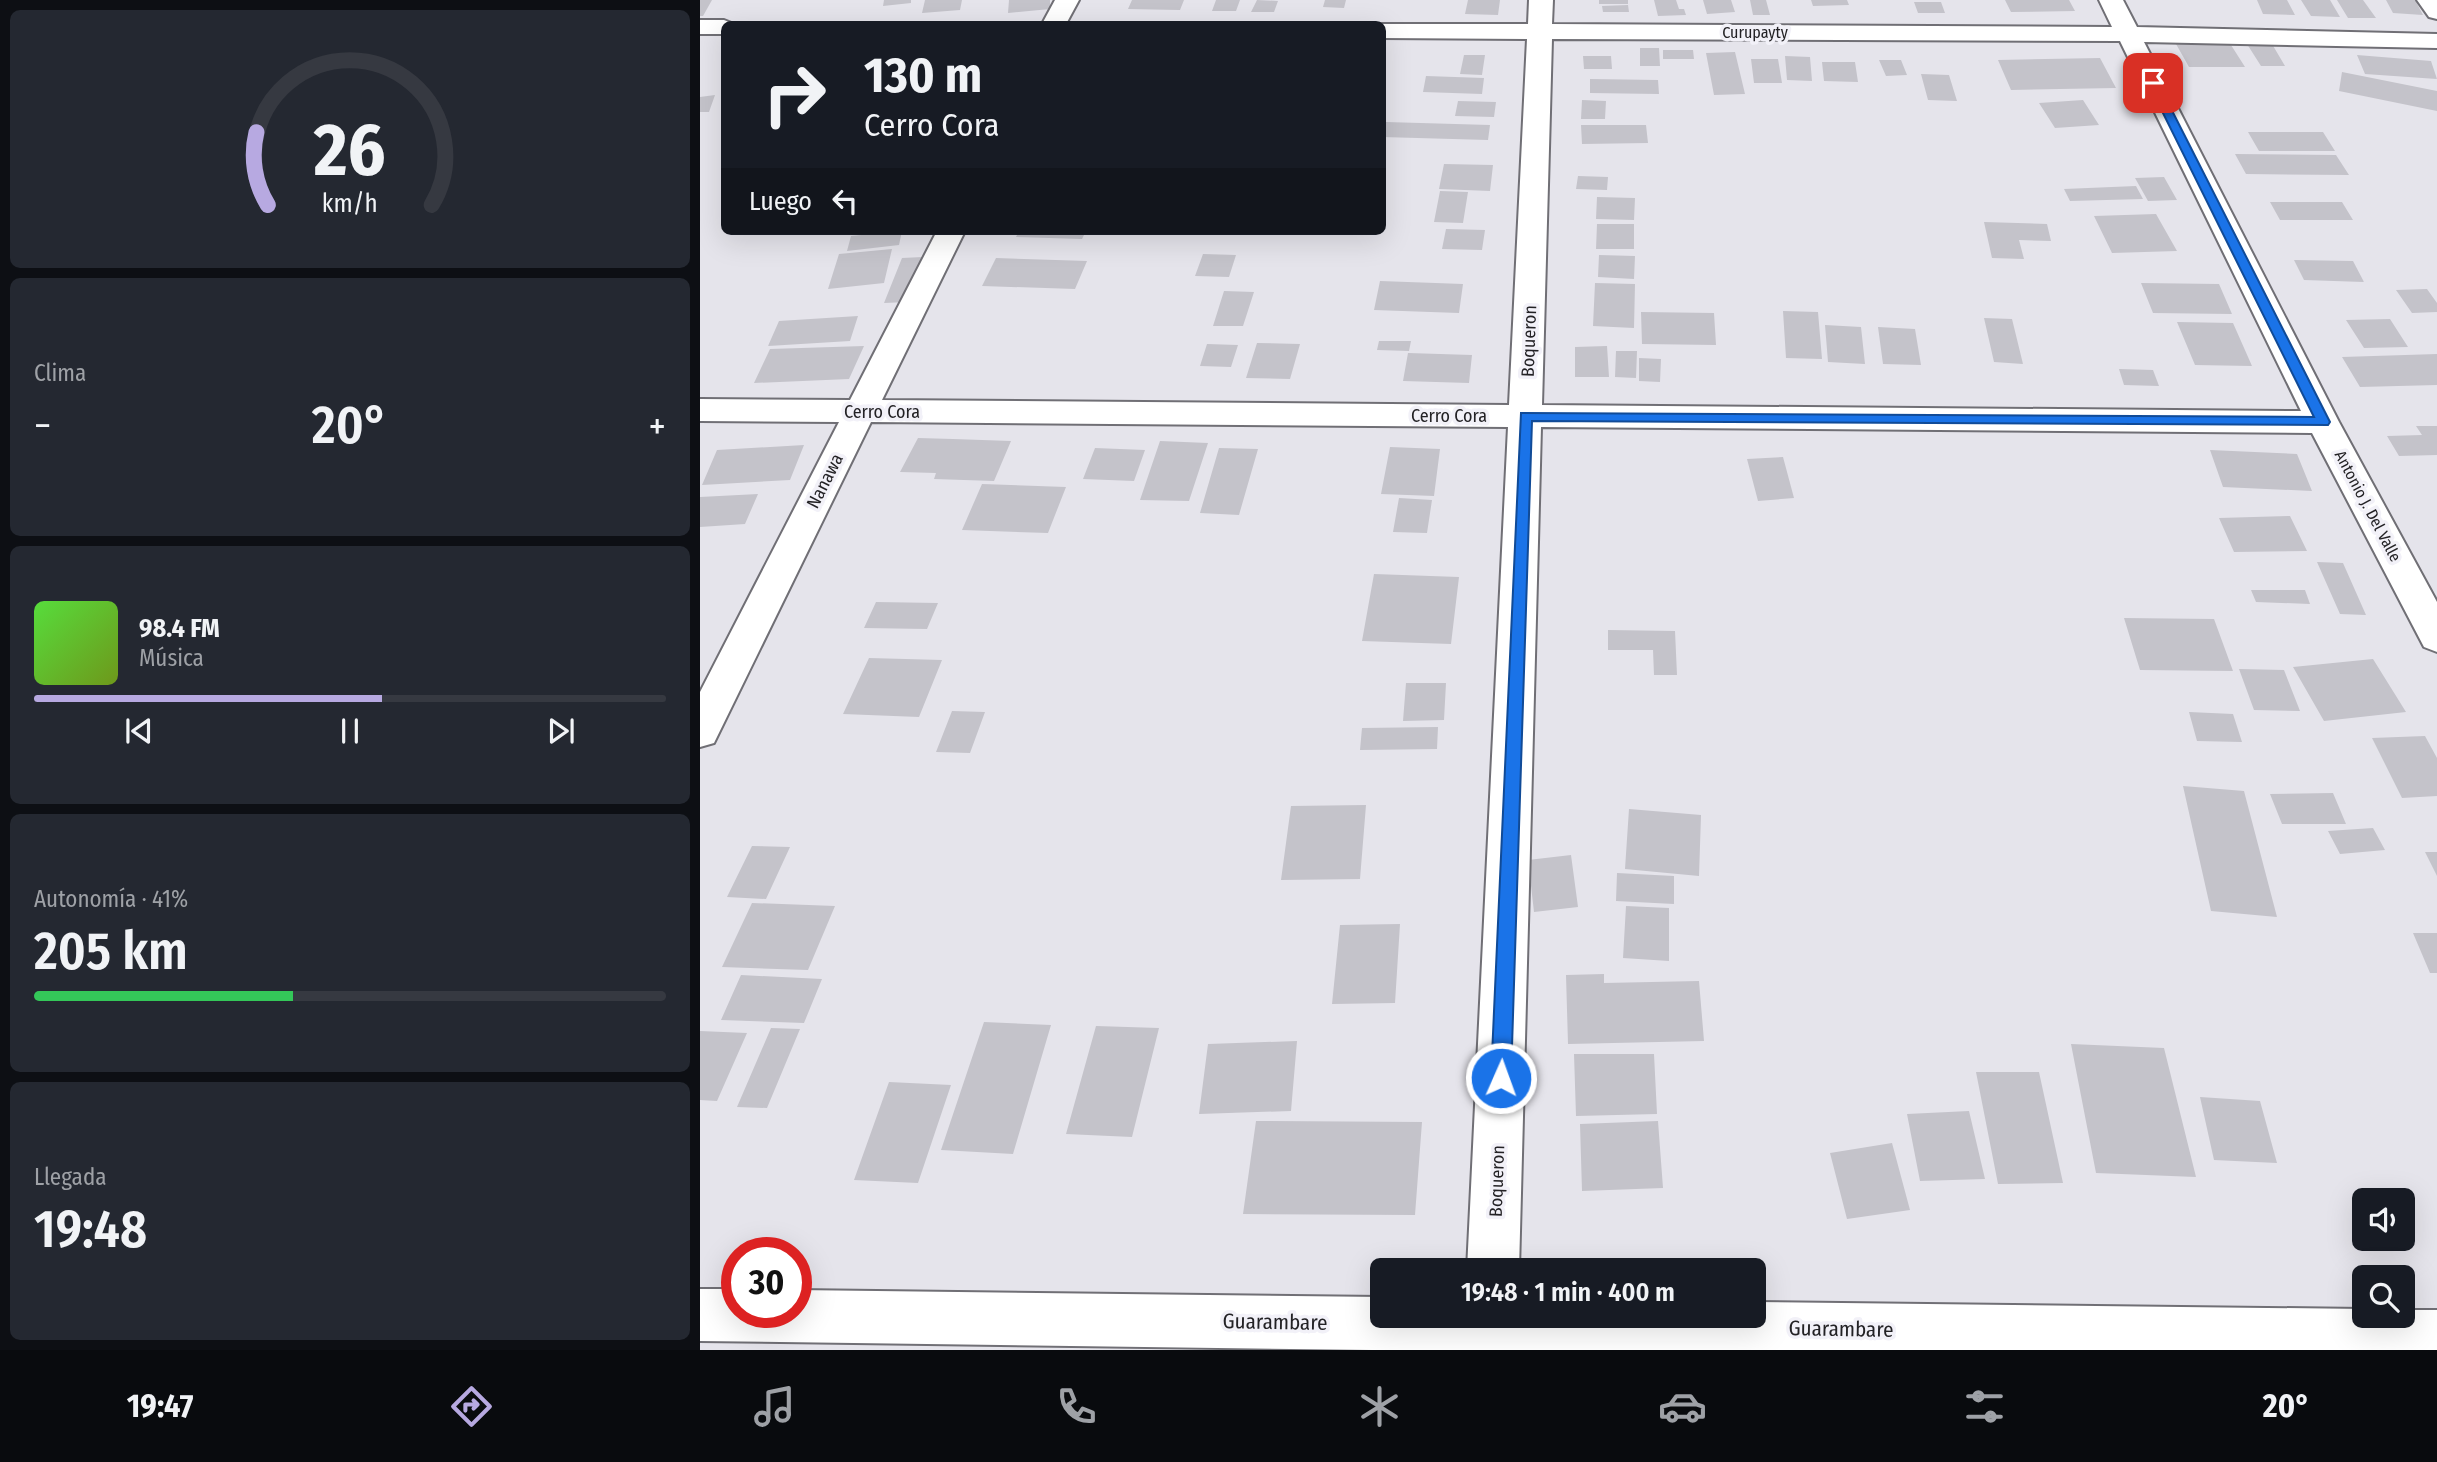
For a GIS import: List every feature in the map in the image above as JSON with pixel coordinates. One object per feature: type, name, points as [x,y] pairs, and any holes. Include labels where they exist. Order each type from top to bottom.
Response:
[{"type":"street","points":[[1056,21],[1067,0]]},
{"type":"street","name":"Antonio J. Del Valle","points":[[2111,0],[2323,422],[2437,636]]},
{"type":"street","points":[[2429,0],[2437,12]]},
{"type":"street","name":"Curupayty","points":[[1386,31],[1541,16],[2437,41]]},
{"type":"street","name":"Boqueron","points":[[1493,1258],[1541,16]]},
{"type":"street","points":[[700,27],[721,27]]},
{"type":"street","name":"Nanawa","points":[[700,731],[949,235]]},
{"type":"street","name":"Cerro Cora","points":[[700,411],[2323,422]]},
{"type":"street","name":"Guarambare","points":[[700,1315],[1491,1330],[2437,1337]]},
{"type":"building","points":[[700,0],[712,0],[703,16],[700,16]]},
{"type":"building","points":[[884,0],[911,0],[911,3],[883,6]]},
{"type":"building","points":[[925,0],[962,0],[960,10],[922,13]]},
{"type":"building","points":[[1009,0],[1050,0],[1050,9],[1008,13]]},
{"type":"building","points":[[1132,0],[1184,0],[1180,10],[1128,9]]},
{"type":"building","points":[[1216,0],[1240,0],[1236,11],[1212,11]]},
{"type":"building","points":[[1257,0],[1278,1],[1274,12],[1251,12]]},
{"type":"building","points":[[1325,0],[1346,0],[1344,8],[1323,7]]},
{"type":"building","points":[[1468,0],[1500,0],[1498,15],[1465,14]]},
{"type":"building","points":[[1599,0],[1628,0],[1628,4],[1599,4]]},
{"type":"building","points":[[1654,0],[1676,0],[1679,9],[1684,9],[1686,15],[1658,16]]},
{"type":"building","points":[[1703,0],[1731,0],[1735,12],[1707,14]]},
{"type":"building","points":[[1750,0],[1766,0],[1770,15],[1753,15]]},
{"type":"building","points":[[1811,0],[1847,0],[1849,5],[1813,6]]},
{"type":"building","points":[[2005,0],[2069,0],[2075,11],[2011,12]]},
{"type":"building","points":[[2257,0],[2287,0],[2295,15],[2263,14]]},
{"type":"building","points":[[2301,0],[2330,0],[2340,17],[2311,16]]},
{"type":"building","points":[[2337,0],[2363,0],[2376,18],[2348,18]]},
{"type":"building","points":[[2386,0],[2415,0],[2423,15],[2393,13]]},
{"type":"building","points":[[1914,2],[1941,2],[1945,13],[1918,13]]},
{"type":"building","points":[[1628,5],[1629,12],[1603,12],[1602,6]]},
{"type":"building","points":[[2176,44],[2231,45],[2245,67],[2189,67]]},
{"type":"building","points":[[2247,44],[2272,44],[2285,66],[2261,66]]},
{"type":"building","points":[[1640,48],[1659,48],[1660,66],[1640,66]]},
{"type":"building","points":[[1663,50],[1693,50],[1694,59],[1663,59]]},
{"type":"building","points":[[1735,52],[1745,94],[1714,95],[1706,53]]},
{"type":"building","points":[[1464,55],[1485,55],[1482,75],[1460,74]]},
{"type":"building","points":[[2357,55],[2431,61],[2437,79],[2365,74]]},
{"type":"building","points":[[1583,56],[1611,56],[1612,69],[1584,69]]},
{"type":"building","points":[[1785,56],[1810,57],[1812,81],[1787,80]]},
{"type":"building","points":[[2100,58],[2116,88],[2011,90],[1998,60]]},
{"type":"building","points":[[1751,59],[1778,59],[1782,83],[1754,83]]},
{"type":"building","points":[[1879,60],[1901,60],[1907,75],[1886,76]]},
{"type":"building","points":[[1822,62],[1855,62],[1858,82],[1824,81]]},
{"type":"building","points":[[2342,72],[2437,91],[2437,111],[2339,91]]},
{"type":"building","points":[[1921,74],[1949,75],[1957,101],[1928,100]]},
{"type":"building","points":[[1426,76],[1484,78],[1482,94],[1423,92]]},
{"type":"building","points":[[1590,79],[1658,80],[1659,94],[1590,93]]},
{"type":"building","points":[[715,95],[709,112],[700,112],[700,97]]},
{"type":"building","points":[[1582,100],[1606,101],[1605,119],[1581,119]]},
{"type":"building","points":[[2083,100],[2099,125],[2055,128],[2039,103]]},
{"type":"building","points":[[1458,101],[1496,102],[1494,117],[1455,116]]},
{"type":"building","points":[[1386,122],[1490,125],[1488,140],[1386,137]]},
{"type":"building","points":[[1581,125],[1646,125],[1648,143],[1582,144]]},
{"type":"building","points":[[2248,132],[2323,132],[2335,151],[2259,151]]},
{"type":"building","points":[[2235,154],[2336,155],[2349,175],[2246,174]]},
{"type":"building","points":[[1444,164],[1493,165],[1490,191],[1439,189]]},
{"type":"building","points":[[1578,176],[1608,177],[1607,190],[1576,189]]},
{"type":"building","points":[[2164,177],[2177,200],[2148,201],[2135,178]]},
{"type":"building","points":[[2136,186],[2143,199],[2070,201],[2064,189]]},
{"type":"building","points":[[1440,191],[1468,192],[1463,223],[1434,222]]},
{"type":"building","points":[[1597,197],[1635,198],[1634,220],[1596,219]]},
{"type":"building","points":[[2270,202],[2342,202],[2353,220],[2280,220]]},
{"type":"building","points":[[2156,214],[2177,251],[2112,253],[2094,216]]},
{"type":"building","points":[[1984,222],[2047,224],[2051,241],[2019,240],[2024,259],[1992,258]]},
{"type":"building","points":[[1597,224],[1634,224],[1634,249],[1596,249]]},
{"type":"building","points":[[1446,229],[1485,230],[1482,250],[1442,249]]},
{"type":"building","points":[[901,235],[899,245],[847,251],[851,236]]},
{"type":"building","points":[[1017,235],[1084,235],[1082,239],[1016,237]]},
{"type":"building","points":[[892,249],[884,283],[828,289],[839,254]]},
{"type":"building","points":[[1203,254],[1236,255],[1229,277],[1195,276]]},
{"type":"building","points":[[1599,255],[1635,256],[1634,279],[1598,277]]},
{"type":"building","points":[[923,257],[907,302],[884,303],[902,258]]},
{"type":"building","points":[[996,258],[1087,261],[1075,289],[982,286]]},
{"type":"building","points":[[2294,260],[2353,261],[2364,282],[2304,280]]},
{"type":"building","points":[[1380,281],[1463,284],[1459,313],[1374,310]]},
{"type":"building","points":[[1595,283],[1635,284],[1634,328],[1593,326]]},
{"type":"building","points":[[2141,283],[2219,284],[2232,314],[2153,313]]},
{"type":"building","points":[[2427,289],[2437,303],[2437,312],[2412,313],[2396,290]]},
{"type":"building","points":[[1224,291],[1254,292],[1243,326],[1213,326]]},
{"type":"building","points":[[1783,311],[1818,312],[1822,359],[1786,358]]},
{"type":"building","points":[[1641,312],[1714,313],[1716,345],[1642,344]]},
{"type":"building","points":[[858,316],[850,341],[768,346],[779,321]]},
{"type":"building","points":[[1984,318],[2012,319],[2023,364],[1994,362]]},
{"type":"building","points":[[2390,319],[2408,347],[2364,348],[2346,320]]},
{"type":"building","points":[[2177,322],[2233,323],[2252,366],[2195,365]]},
{"type":"building","points":[[1825,325],[1861,327],[1865,364],[1828,362]]},
{"type":"building","points":[[1878,327],[1915,329],[1921,365],[1883,364]]},
{"type":"building","points":[[1379,341],[1411,341],[1409,351],[1377,350]]},
{"type":"building","points":[[1257,343],[1300,344],[1290,379],[1246,378]]},
{"type":"building","points":[[1207,344],[1238,345],[1231,367],[1200,366]]},
{"type":"building","points":[[864,346],[849,379],[754,383],[770,349]]},
{"type":"building","points":[[1607,346],[1609,377],[1575,377],[1575,347]]},
{"type":"building","points":[[1616,351],[1637,351],[1636,378],[1615,377]]},
{"type":"building","points":[[1408,353],[1472,355],[1469,383],[1403,381]]},
{"type":"building","points":[[2437,354],[2437,385],[2360,387],[2342,357]]},
{"type":"building","points":[[1639,358],[1661,359],[1660,382],[1639,381]]},
{"type":"building","points":[[2119,369],[2153,370],[2159,386],[2124,385]]},
{"type":"building","points":[[2416,426],[2437,426],[2437,455],[2399,456],[2387,436],[2422,435]]},
{"type":"building","points":[[918,438],[1011,441],[994,481],[934,479],[936,473],[900,472]]},
{"type":"building","points":[[1160,441],[1208,443],[1189,501],[1140,500]]},
{"type":"building","points":[[804,445],[790,480],[702,485],[717,450]]},
{"type":"building","points":[[1390,447],[1440,449],[1434,496],[1381,494]]},
{"type":"building","points":[[1095,448],[1145,450],[1134,481],[1083,479]]},
{"type":"building","points":[[1219,448],[1258,449],[1239,515],[1200,513]]},
{"type":"building","points":[[2210,450],[2297,454],[2312,491],[2223,487]]},
{"type":"building","points":[[1783,457],[1794,498],[1758,501],[1747,459]]},
{"type":"building","points":[[982,484],[1066,487],[1048,533],[962,530]]},
{"type":"building","points":[[758,494],[745,524],[700,527],[700,497]]},
{"type":"building","points":[[1399,498],[1432,500],[1427,533],[1393,532]]},
{"type":"building","points":[[2290,516],[2307,551],[2234,552],[2219,518]]},
{"type":"building","points":[[2317,562],[2343,563],[2366,615],[2340,614]]},
{"type":"building","points":[[1374,574],[1459,577],[1451,644],[1362,641]]},
{"type":"building","points":[[2251,590],[2305,590],[2310,604],[2256,602]]},
{"type":"building","points":[[876,602],[938,603],[927,629],[864,628]]},
{"type":"building","points":[[2124,618],[2214,619],[2233,671],[2140,670]]},
{"type":"building","points":[[1608,630],[1675,631],[1677,675],[1654,675],[1653,650],[1608,650]]},
{"type":"building","points":[[869,658],[942,660],[919,717],[843,714]]},
{"type":"building","points":[[2373,659],[2406,712],[2324,721],[2293,667]]},
{"type":"building","points":[[2239,669],[2284,670],[2300,711],[2254,710]]},
{"type":"building","points":[[1406,683],[1446,683],[1444,720],[1403,721]]},
{"type":"building","points":[[952,711],[985,712],[970,753],[936,752]]},
{"type":"building","points":[[2189,712],[2233,714],[2242,742],[2197,741]]},
{"type":"building","points":[[1438,727],[1437,749],[1360,750],[1362,728]]},
{"type":"building","points":[[2425,736],[2437,758],[2437,796],[2402,798],[2372,738]]},
{"type":"building","points":[[2183,786],[2244,791],[2277,917],[2211,911]]},
{"type":"building","points":[[2333,793],[2346,824],[2282,824],[2270,794]]},
{"type":"building","points":[[1366,805],[1360,879],[1281,880],[1291,806]]},
{"type":"building","points":[[1629,809],[1701,815],[1699,876],[1625,869]]},
{"type":"building","points":[[2373,828],[2385,850],[2340,854],[2328,831]]},
{"type":"building","points":[[752,846],[790,847],[766,899],[727,897]]},
{"type":"building","points":[[2425,852],[2437,852],[2437,876]]},
{"type":"building","points":[[1571,855],[1578,907],[1534,912],[1528,860]]},
{"type":"building","points":[[1617,873],[1674,876],[1674,904],[1616,901]]},
{"type":"building","points":[[752,903],[835,906],[808,970],[722,967]]},
{"type":"building","points":[[1626,906],[1669,908],[1669,961],[1623,958]]},
{"type":"building","points":[[1400,924],[1395,1003],[1332,1004],[1340,925]]},
{"type":"building","points":[[2413,933],[2437,933],[2437,973],[2430,973]]},
{"type":"building","points":[[1604,974],[1604,983],[1699,981],[1704,1041],[1568,1044],[1566,975]]},
{"type":"building","points":[[741,975],[822,979],[804,1023],[721,1020]]},
{"type":"building","points":[[984,1022],[1051,1025],[1013,1154],[941,1150]]},
{"type":"building","points":[[1096,1026],[1159,1028],[1132,1137],[1066,1134]]},
{"type":"building","points":[[771,1028],[800,1029],[767,1108],[737,1107]]},
{"type":"building","points":[[700,1031],[747,1033],[717,1101],[700,1100]]},
{"type":"building","points":[[1297,1041],[1291,1111],[1199,1114],[1208,1044]]},
{"type":"building","points":[[2071,1044],[2164,1048],[2196,1177],[2096,1173]]},
{"type":"building","points":[[1574,1054],[1654,1054],[1657,1114],[1576,1116]]},
{"type":"building","points":[[1976,1072],[2039,1072],[2063,1183],[1998,1184]]},
{"type":"building","points":[[889,1082],[951,1085],[918,1183],[854,1180]]},
{"type":"building","points":[[2200,1097],[2260,1101],[2277,1163],[2214,1160]]},
{"type":"building","points":[[1969,1111],[1985,1179],[1920,1181],[1907,1114]]},
{"type":"building","points":[[1256,1121],[1422,1122],[1415,1215],[1243,1214]]},
{"type":"building","points":[[1658,1121],[1663,1188],[1582,1191],[1580,1124]]},
{"type":"building","points":[[1892,1143],[1910,1210],[1847,1219],[1830,1153]]},
{"type":"route","points":[[1501,1078],[1526,416],[2323,422],[2153,83]]}]
